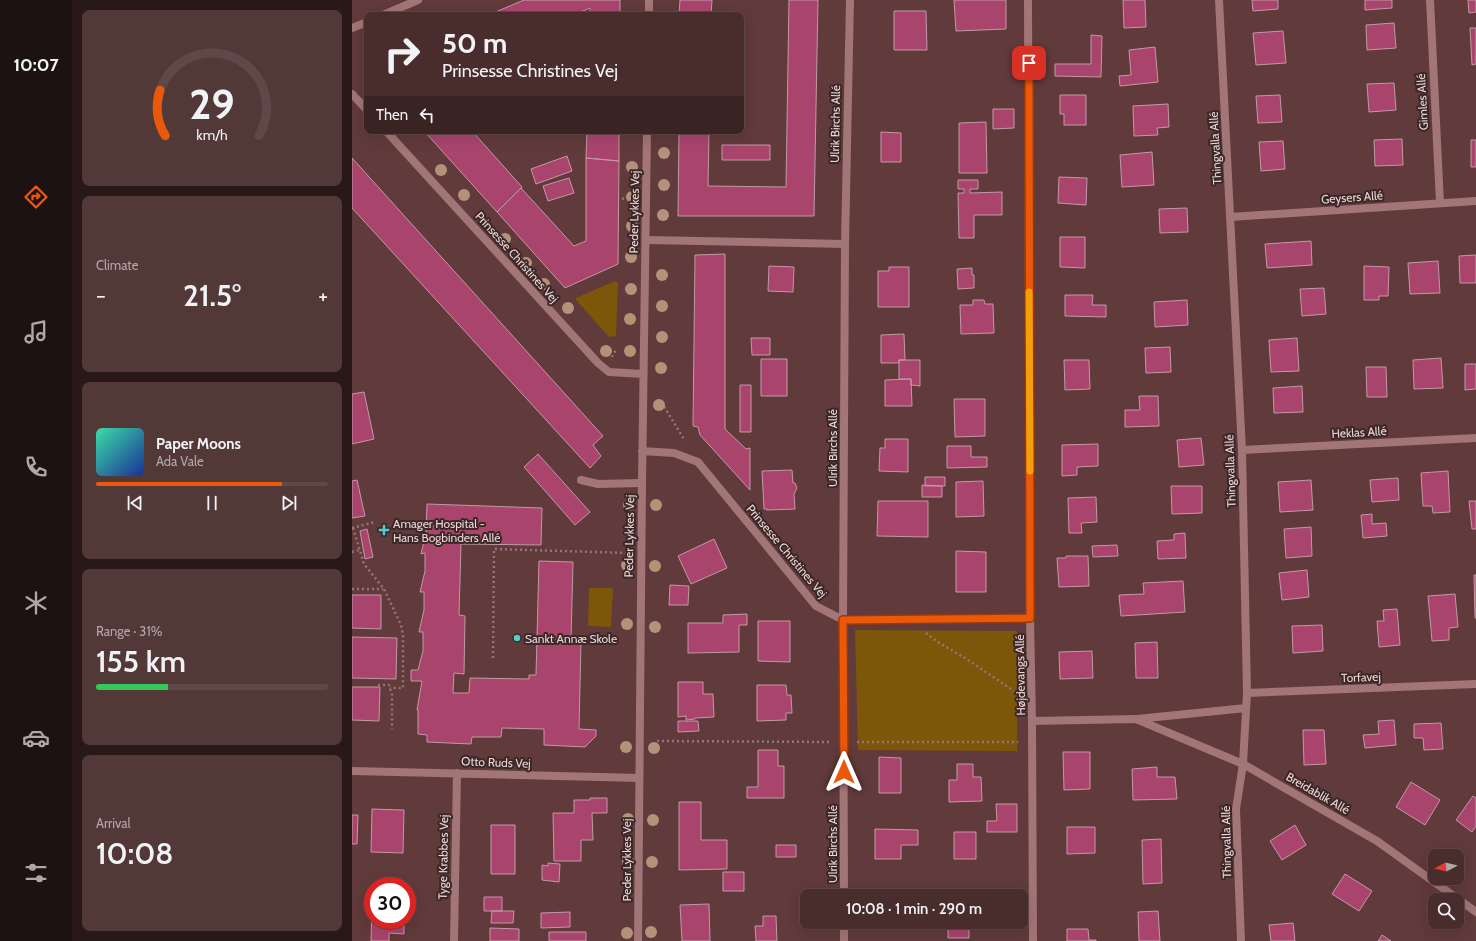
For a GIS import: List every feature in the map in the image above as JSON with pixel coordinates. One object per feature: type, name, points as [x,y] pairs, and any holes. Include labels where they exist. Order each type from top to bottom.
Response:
[{"type":"street","points":[[390,12],[418,0]]},
{"type":"street","points":[[649,12],[650,0]]},
{"type":"street","name":"Ulrik Birchs Allé","points":[[844,889],[843,620],[845,244],[850,0]]},
{"type":"street","name":"Højdevangs Allé","points":[[1028,0],[1030,618],[1032,703],[1033,941]]},
{"type":"street","name":"Thingvalla Allé","points":[[1219,0],[1242,450],[1247,693],[1243,764],[1236,809],[1241,941]]},
{"type":"street","name":"Gimles Allé","points":[[1430,0],[1440,202]]},
{"type":"street","points":[[352,28],[364,23]]},
{"type":"street","points":[[352,94],[364,107]]},
{"type":"street","name":"Prinsesse Christines Vej","points":[[389,134],[598,364],[609,372],[644,374]]},
{"type":"street","name":"Peder Lykkes Vej","points":[[638,941],[642,451],[648,134]]},
{"type":"street","name":"Geysers Allé","points":[[1230,217],[1440,202],[1476,201]]},
{"type":"street","points":[[646,240],[845,244]]},
{"type":"street","name":"Heklas Allé","points":[[1242,450],[1476,438]]},
{"type":"street","points":[[642,451],[674,453],[698,462]]},
{"type":"street","name":"Prinsesse Christines Vej","points":[[698,462],[816,606],[843,620],[1030,618]]},
{"type":"street","points":[[581,480],[598,484],[642,483]]},
{"type":"street","name":"Torfavej","points":[[1247,693],[1476,684]]},
{"type":"street","name":"Breidablik Allé","points":[[1032,721],[1136,719],[1246,708]]},
{"type":"street","name":"Breidablik Allé","points":[[1136,719],[1243,764],[1377,841],[1476,912]]},
{"type":"street","name":"Otto Ruds Vej","points":[[352,771],[639,778]]},
{"type":"street","name":"Tyge Krabbes Vej","points":[[454,941],[457,773]]},
{"type":"street","points":[[844,929],[844,941]]},
{"type":"path","points":[[643,394],[662,403],[698,462]]},
{"type":"path","points":[[375,522],[352,528],[364,564],[384,590],[398,617],[403,635],[403,688],[390,688]]},
{"type":"path","points":[[493,658],[494,549],[641,554]]},
{"type":"path","points":[[352,552],[359,550]]},
{"type":"path","points":[[352,589],[384,590]]},
{"type":"path","points":[[908,619],[936,641],[966,658],[1032,703]]},
{"type":"path","points":[[378,684],[389,685],[390,688],[392,695],[392,729]]},
{"type":"shaded area","points":[[615,281],[618,283],[616,336],[609,337],[576,300],[576,298]]},
{"type":"shaded area","points":[[589,588],[613,588],[611,627],[588,626]]},
{"type":"shaded area","points":[[855,630],[1017,631],[1017,751],[858,750]]},
{"type":"building","points":[[524,0],[620,0],[620,12],[590,12],[590,8],[580,12],[495,12]]},
{"type":"building","points":[[680,0],[712,0],[711,12],[679,12]]},
{"type":"building","points":[[789,0],[818,0],[814,216],[678,216],[679,134],[709,134],[708,186],[786,187]]},
{"type":"building","points":[[954,0],[1006,0],[1006,29],[956,31]]},
{"type":"building","points":[[1123,0],[1145,0],[1146,27],[1124,28]]},
{"type":"building","points":[[1252,0],[1278,0],[1278,9],[1253,11]]},
{"type":"building","points":[[1365,0],[1392,0],[1392,8],[1365,10]]},
{"type":"building","points":[[1468,0],[1476,0],[1476,12],[1469,13]]},
{"type":"building","points":[[894,11],[926,11],[927,50],[894,50]]},
{"type":"building","points":[[1394,23],[1396,48],[1367,50],[1366,25]]},
{"type":"building","points":[[1470,28],[1476,28],[1476,64],[1472,65]]},
{"type":"building","points":[[1283,31],[1286,63],[1256,65],[1253,33]]},
{"type":"building","points":[[1091,35],[1102,36],[1101,77],[1055,76],[1055,64],[1091,64]]},
{"type":"building","points":[[1155,47],[1158,82],[1120,86],[1119,76],[1131,75],[1129,50]]},
{"type":"building","points":[[1394,83],[1396,110],[1369,112],[1367,84]]},
{"type":"building","points":[[1060,95],[1086,95],[1086,125],[1064,125],[1064,114],[1060,114]]},
{"type":"building","points":[[1280,95],[1282,122],[1258,123],[1256,96]]},
{"type":"building","points":[[1168,104],[1169,127],[1157,128],[1158,135],[1134,136],[1133,106]]},
{"type":"building","points":[[993,109],[1014,109],[1014,128],[993,129]]},
{"type":"building","points":[[986,122],[987,173],[959,173],[959,123]]},
{"type":"building","points":[[881,132],[901,133],[901,162],[881,162]]},
{"type":"building","points":[[427,134],[475,134],[522,187],[497,212]]},
{"type":"building","points":[[587,134],[619,134],[619,161],[586,158]]},
{"type":"building","points":[[1402,139],[1403,165],[1375,166],[1374,140]]},
{"type":"building","points":[[1471,140],[1476,140],[1476,167],[1471,167]]},
{"type":"building","points":[[1283,141],[1285,169],[1261,171],[1259,142]]},
{"type":"building","points":[[722,145],[770,145],[770,160],[722,160]]},
{"type":"building","points":[[1152,152],[1154,185],[1122,187],[1120,155]]},
{"type":"building","points":[[567,156],[572,171],[536,184],[531,169]]},
{"type":"building","points":[[352,158],[603,436],[593,445],[601,456],[590,468],[352,208]]},
{"type":"building","points":[[586,158],[619,161],[618,264],[565,288],[497,212],[521,188],[574,246],[586,241]]},
{"type":"building","points":[[1059,177],[1087,178],[1086,205],[1058,203]]},
{"type":"building","points":[[569,178],[574,193],[548,201],[543,186]]},
{"type":"building","points":[[958,180],[978,180],[978,189],[970,189],[970,193],[1002,192],[1002,215],[974,215],[974,238],[959,238],[958,193],[964,193],[964,189],[958,189]]},
{"type":"building","points":[[1187,208],[1188,232],[1160,233],[1159,209]]},
{"type":"building","points":[[1060,237],[1085,237],[1085,268],[1060,267]]},
{"type":"building","points":[[1311,241],[1312,265],[1267,268],[1265,244]]},
{"type":"building","points":[[725,254],[725,429],[746,449],[750,448],[750,490],[700,435],[698,427],[693,426],[695,255]]},
{"type":"building","points":[[1476,255],[1476,283],[1460,283],[1459,256]]},
{"type":"building","points":[[1438,261],[1440,293],[1410,294],[1408,263]]},
{"type":"building","points":[[769,266],[794,267],[793,292],[768,291]]},
{"type":"building","points":[[1364,266],[1389,267],[1388,296],[1379,296],[1379,300],[1364,300]]},
{"type":"building","points":[[889,267],[909,267],[909,307],[878,307],[878,271],[889,271]]},
{"type":"building","points":[[972,268],[972,275],[974,275],[974,288],[958,289],[957,269]]},
{"type":"building","points":[[1324,288],[1326,314],[1302,316],[1300,289]]},
{"type":"building","points":[[1065,295],[1093,295],[1092,305],[1106,305],[1106,317],[1065,316]]},
{"type":"building","points":[[973,300],[984,300],[985,304],[993,304],[994,333],[961,334],[960,305],[973,305]]},
{"type":"building","points":[[1187,300],[1188,325],[1155,327],[1154,302]]},
{"type":"building","points":[[904,334],[905,360],[899,360],[899,363],[881,363],[881,335]]},
{"type":"building","points":[[751,338],[770,338],[770,355],[752,355]]},
{"type":"building","points":[[1297,338],[1299,371],[1271,372],[1269,340]]},
{"type":"building","points":[[1170,347],[1171,372],[1146,373],[1145,348]]},
{"type":"building","points":[[1441,358],[1443,388],[1414,389],[1413,360]]},
{"type":"building","points":[[761,359],[787,359],[787,396],[761,396]]},
{"type":"building","points":[[899,360],[920,360],[920,386],[911,385],[911,379],[899,379]]},
{"type":"building","points":[[1064,360],[1089,360],[1090,389],[1065,390]]},
{"type":"building","points":[[1465,364],[1476,364],[1476,389],[1465,390]]},
{"type":"building","points":[[1366,367],[1386,367],[1387,397],[1367,397]]},
{"type":"building","points":[[911,379],[912,406],[885,406],[885,380]]},
{"type":"building","points":[[740,385],[751,385],[751,432],[740,432]]},
{"type":"building","points":[[1302,386],[1303,412],[1274,413],[1273,388]]},
{"type":"building","points":[[364,392],[374,439],[352,444],[352,394]]},
{"type":"building","points":[[1139,396],[1158,396],[1159,426],[1125,427],[1125,410],[1140,410]]},
{"type":"building","points":[[954,399],[985,399],[985,436],[955,437]]},
{"type":"building","points":[[1201,438],[1204,465],[1179,467],[1177,440]]},
{"type":"building","points":[[885,439],[908,439],[908,472],[879,471],[880,448],[885,448]]},
{"type":"building","points":[[1098,444],[1098,466],[1077,467],[1077,475],[1062,476],[1062,445]]},
{"type":"building","points":[[947,446],[971,446],[971,457],[987,457],[987,467],[947,468]]},
{"type":"building","points":[[538,454],[590,512],[575,525],[524,467]]},
{"type":"building","points":[[792,470],[793,483],[795,483],[797,488],[794,494],[795,509],[764,509],[762,471]]},
{"type":"building","points":[[1448,471],[1450,512],[1433,513],[1432,506],[1423,506],[1421,473]]},
{"type":"building","points":[[925,477],[945,477],[945,486],[925,486]]},
{"type":"building","points":[[1398,478],[1399,500],[1372,502],[1370,480]]},
{"type":"building","points":[[357,480],[365,516],[352,518],[352,481]]},
{"type":"building","points":[[1311,480],[1313,510],[1280,512],[1278,482]]},
{"type":"building","points":[[983,481],[984,516],[956,517],[956,482]]},
{"type":"building","points":[[922,485],[942,486],[942,497],[922,497]]},
{"type":"building","points":[[1171,486],[1202,486],[1202,513],[1172,514]]},
{"type":"building","points":[[1096,497],[1097,522],[1081,523],[1082,533],[1069,533],[1068,498]]},
{"type":"building","points":[[878,501],[928,501],[928,537],[877,536]]},
{"type":"building","points":[[1469,501],[1476,501],[1476,529],[1472,529]]},
{"type":"building","points":[[427,504],[542,508],[541,545],[461,544],[459,615],[465,616],[464,674],[454,673],[453,693],[469,693],[470,678],[529,679],[529,675],[536,675],[539,561],[573,562],[571,639],[581,640],[579,729],[596,730],[596,736],[585,747],[544,745],[544,729],[502,728],[501,737],[472,737],[471,744],[427,742],[427,735],[418,734],[417,710],[422,681],[411,681],[411,670],[418,670],[423,651],[423,632],[419,632],[424,610],[424,592],[420,592],[425,571],[425,553],[421,554],[426,533]]},
{"type":"building","points":[[1372,514],[1372,524],[1386,523],[1387,536],[1363,538],[1361,515]]},
{"type":"building","points":[[1311,527],[1312,556],[1286,558],[1284,529]]},
{"type":"building","points":[[367,529],[373,557],[365,559],[360,531]]},
{"type":"building","points":[[1185,533],[1186,558],[1158,559],[1157,541],[1174,540],[1174,534]]},
{"type":"building","points":[[714,539],[727,568],[691,584],[678,556]]},
{"type":"building","points":[[1117,545],[1118,556],[1093,557],[1092,546]]},
{"type":"building","points":[[956,551],[986,552],[986,592],[956,592]]},
{"type":"building","points":[[1066,556],[1088,556],[1089,586],[1059,587],[1057,558],[1066,558]]},
{"type":"building","points":[[1307,570],[1309,597],[1282,600],[1279,573]]},
{"type":"building","points":[[1474,575],[1476,575],[1476,618],[1475,618]]},
{"type":"building","points":[[1183,581],[1185,612],[1121,616],[1119,595],[1144,594],[1143,583]]},
{"type":"building","points":[[670,585],[689,586],[688,605],[669,605]]},
{"type":"building","points":[[1455,594],[1458,627],[1449,628],[1449,640],[1432,641],[1428,596]]},
{"type":"building","points":[[352,595],[381,595],[381,629],[352,628]]},
{"type":"building","points":[[1397,609],[1400,645],[1379,647],[1377,621],[1384,621],[1383,610]]},
{"type":"building","points":[[747,614],[747,625],[739,625],[739,652],[688,653],[688,623],[723,623],[723,615]]},
{"type":"building","points":[[758,621],[790,621],[790,662],[758,661]]},
{"type":"building","points":[[1322,625],[1323,651],[1293,653],[1292,626]]},
{"type":"building","points":[[352,637],[397,638],[396,679],[352,678]]},
{"type":"building","points":[[1157,642],[1158,678],[1136,678],[1135,643]]},
{"type":"building","points":[[1092,651],[1093,678],[1060,679],[1059,652]]},
{"type":"building","points":[[678,682],[703,682],[703,694],[713,694],[714,717],[686,720],[686,716],[678,717]]},
{"type":"building","points":[[757,685],[786,685],[787,695],[791,695],[792,713],[786,713],[786,720],[757,721]]},
{"type":"building","points":[[352,687],[380,687],[379,721],[352,720]]},
{"type":"building","points":[[1394,720],[1396,745],[1365,748],[1363,735],[1379,734],[1378,721]]},
{"type":"building","points":[[678,721],[698,721],[699,731],[678,732]]},
{"type":"building","points":[[1441,723],[1443,749],[1424,750],[1423,738],[1414,738],[1414,724]]},
{"type":"building","points":[[1303,730],[1324,730],[1326,764],[1304,765]]},
{"type":"building","points":[[758,750],[778,750],[778,766],[784,766],[784,798],[747,798],[747,787],[758,787]]},
{"type":"building","points":[[1063,752],[1090,752],[1090,789],[1064,790]]},
{"type":"building","points":[[879,757],[901,758],[901,793],[879,793]]},
{"type":"building","points":[[957,764],[973,764],[973,777],[981,777],[982,801],[949,802],[949,780],[957,780]]},
{"type":"building","points":[[1157,767],[1157,777],[1175,777],[1177,799],[1133,800],[1132,769]]},
{"type":"building","points":[[1411,782],[1440,800],[1425,825],[1396,807]]},
{"type":"building","points":[[1473,796],[1476,798],[1476,826],[1472,832],[1456,820]]},
{"type":"building","points":[[590,798],[607,798],[607,813],[592,813],[593,840],[581,840],[581,861],[554,861],[553,813],[574,813],[574,800],[590,800]]},
{"type":"building","points":[[679,802],[701,802],[701,840],[727,840],[727,869],[679,870]]},
{"type":"building","points":[[996,804],[1017,804],[1017,832],[987,832],[987,821],[997,821]]},
{"type":"building","points":[[372,809],[404,810],[403,853],[371,852]]},
{"type":"building","points":[[352,815],[358,815],[357,844],[352,844]]},
{"type":"building","points":[[491,825],[515,825],[515,874],[491,874]]},
{"type":"building","points":[[1295,825],[1306,845],[1282,860],[1270,841]]},
{"type":"building","points":[[1067,827],[1095,827],[1095,853],[1067,854]]},
{"type":"building","points":[[875,829],[918,830],[918,845],[901,845],[901,859],[875,859]]},
{"type":"building","points":[[954,832],[976,832],[976,859],[954,859]]},
{"type":"building","points":[[1161,839],[1162,883],[1143,884],[1142,840]]},
{"type":"building","points":[[776,845],[796,845],[796,857],[776,857]]},
{"type":"building","points":[[548,863],[560,864],[559,882],[542,880],[542,865],[548,866]]},
{"type":"building","points":[[723,872],[744,872],[744,891],[723,891]]},
{"type":"building","points":[[1345,874],[1372,891],[1359,911],[1332,894]]},
{"type":"building","points":[[484,897],[502,897],[502,911],[484,911]]},
{"type":"building","points":[[709,904],[710,941],[682,941],[680,905]]},
{"type":"building","points":[[492,911],[514,911],[513,923],[491,923]]},
{"type":"building","points":[[1158,911],[1160,941],[1139,941],[1138,912]]},
{"type":"building","points":[[570,912],[570,927],[541,928],[541,913]]},
{"type":"building","points":[[763,916],[776,916],[777,941],[756,941],[755,926],[763,926]]},
{"type":"building","points":[[1293,923],[1295,941],[1271,941],[1269,925]]},
{"type":"building","points":[[490,928],[519,929],[519,941],[490,941]]},
{"type":"building","points":[[371,929],[404,929],[404,934],[389,933],[389,941],[371,941]]},
{"type":"building","points":[[948,929],[969,929],[969,938],[948,938]]},
{"type":"building","points":[[1067,929],[1088,929],[1089,940],[1096,941],[1067,941]]},
{"type":"building","points":[[549,932],[586,932],[586,941],[549,941]]},
{"type":"building","points":[[1382,935],[1391,941],[1378,941]]},
{"type":"slow traffic","points":[[1029,292],[1030,471]]},
{"type":"place","name":"Amager Hospital - Hans Bogbinders Allé","points":[[384,530]]},
{"type":"place","name":"Sankt Annæ Skole","points":[[517,638]]},
{"type":"route","points":[[844,772],[843,620],[1030,618],[1029,63]]}]
